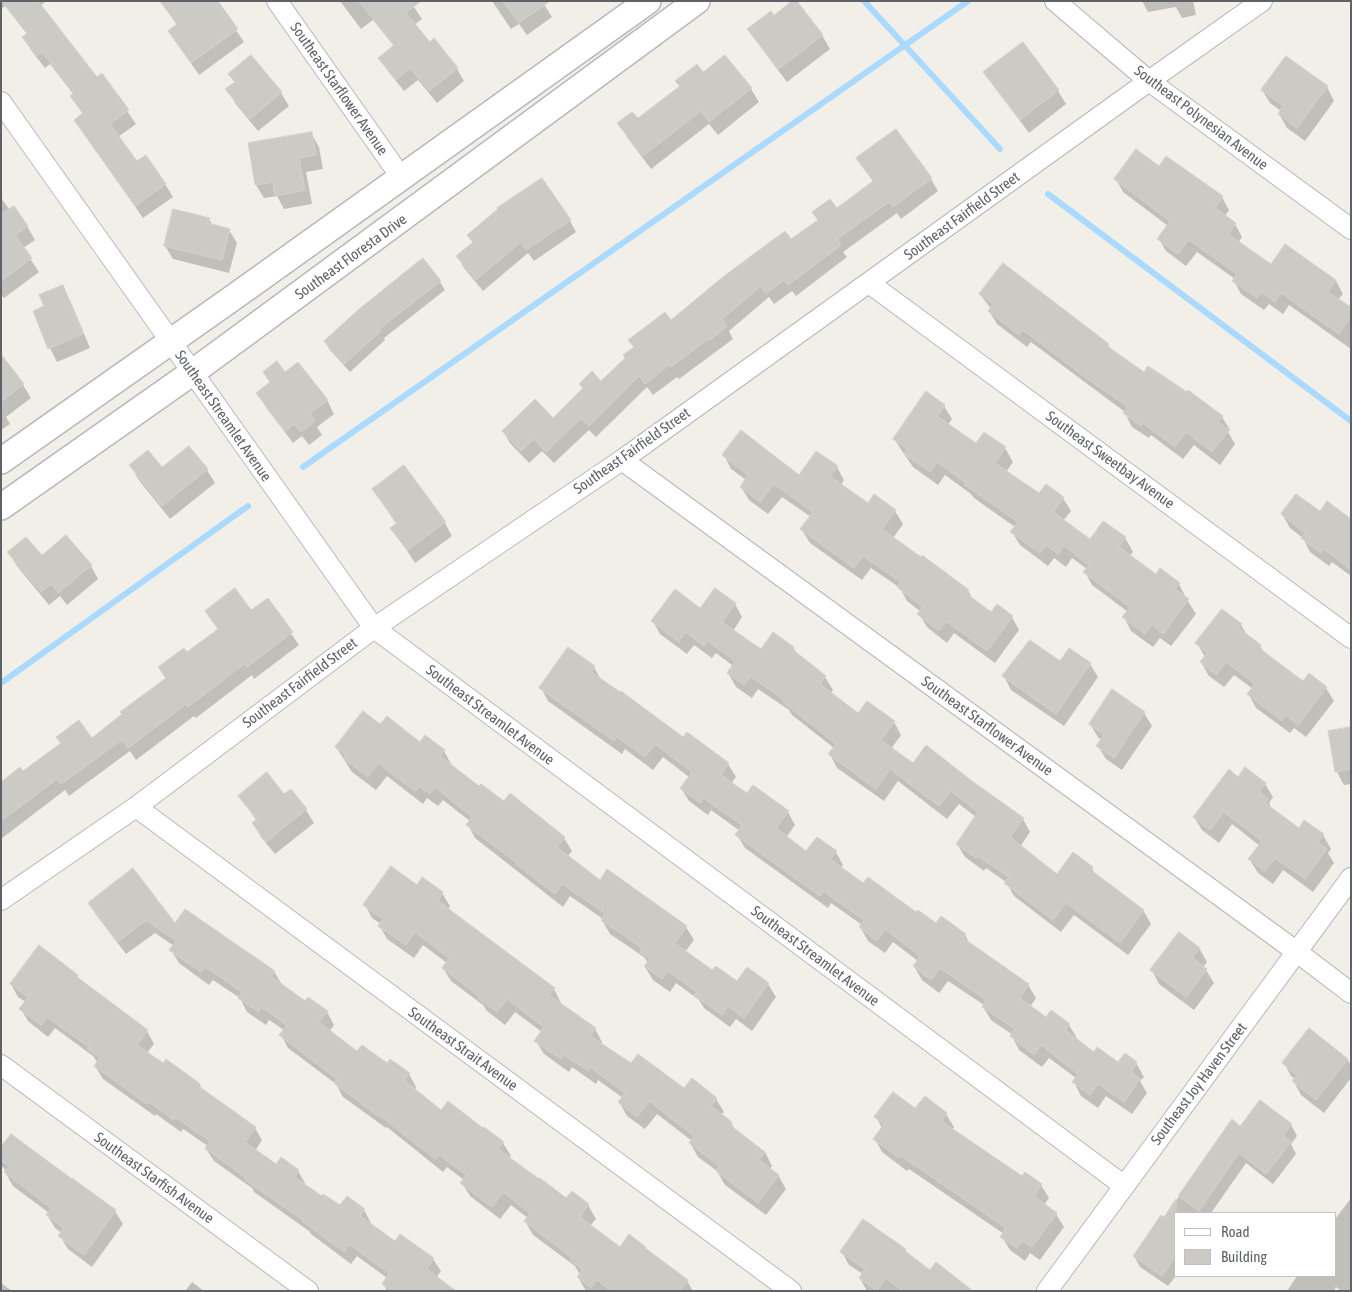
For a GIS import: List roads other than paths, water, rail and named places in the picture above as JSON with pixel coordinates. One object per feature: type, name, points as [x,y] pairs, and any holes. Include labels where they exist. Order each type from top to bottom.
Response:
[{"type":"street","name":"Southeast Starflower Avenue","points":[[278,1],[401,178]]},
{"type":"street","name":"Southeast Floresta Drive","points":[[1,507],[193,372],[697,1]]},
{"type":"street","name":"Southeast Polynesian Avenue","points":[[1055,1],[1149,80],[1351,230]]},
{"type":"street","name":"Southeast Fairfield Street","points":[[1,900],[136,807],[374,628],[622,460],[1149,80],[1262,1]]},
{"type":"street","points":[[1,461],[401,178],[635,5]]},
{"type":"street","name":"Southeast Streamlet Avenue","points":[[1,102],[374,628],[1124,1186]]},
{"type":"street","name":"Southeast Sweetbay Avenue","points":[[869,283],[1351,638]]},
{"type":"street","name":"Southeast Starflower Avenue","points":[[622,460],[1351,993]]},
{"type":"street","name":"Southeast Strait Avenue","points":[[136,807],[791,1291]]},
{"type":"street","name":"Southeast Joy Haven Street","points":[[1047,1291],[1351,878]]},
{"type":"street","name":"Southeast Starfish Avenue","points":[[1,1065],[308,1291]]},
{"type":"waterway","points":[[864,1],[1000,149]]},
{"type":"waterway","points":[[303,467],[968,1]]},
{"type":"waterway","points":[[1048,194],[1351,421]]},
{"type":"waterway","points":[[1,683],[248,506]]}]
